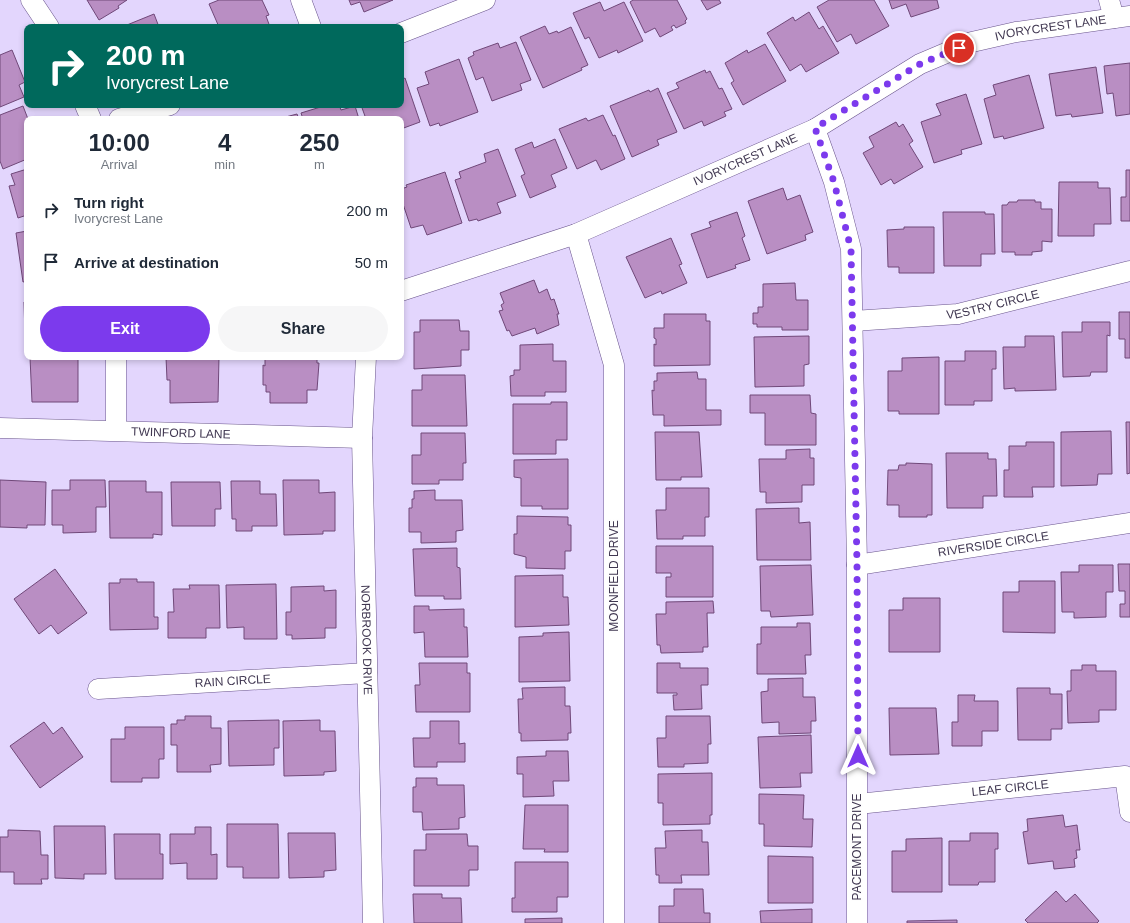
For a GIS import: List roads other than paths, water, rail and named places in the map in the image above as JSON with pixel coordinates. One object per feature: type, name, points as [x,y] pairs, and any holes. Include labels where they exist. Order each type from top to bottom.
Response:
[{"type":"street","points":[[31,0],[47,24]]},
{"type":"street","points":[[301,0],[310,24]]},
{"type":"street","points":[[404,32],[485,0]]},
{"type":"street","name":"IVORYCREST LANE","points":[[404,290],[576,234],[815,128],[920,64],[972,42],[1118,12]]},
{"type":"street","points":[[130,116],[159,108]]},
{"type":"street","name":"PACEMONT DRIVE","points":[[815,128],[834,182],[851,249],[857,565],[857,923]]},
{"type":"street","name":"MOONFIELD DRIVE","points":[[576,234],[614,365],[614,923]]},
{"type":"street","name":"VESTRY CIRCLE","points":[[853,320],[958,314],[1130,271]]},
{"type":"street","points":[[116,360],[116,430]]},
{"type":"street","name":"NORBROOK DRIVE","points":[[366,360],[362,438],[373,923]]},
{"type":"street","name":"TWINFORD LANE","points":[[0,428],[116,430],[362,438]]},
{"type":"street","name":"RIVERSIDE CIRCLE","points":[[857,565],[1130,524]]},
{"type":"street","name":"RAIN CIRCLE","points":[[98,689],[367,673]]},
{"type":"street","name":"LEAF CIRCLE","points":[[858,804],[1125,776],[1130,812]]},
{"type":"street","points":[[366,923],[373,923]]}]
